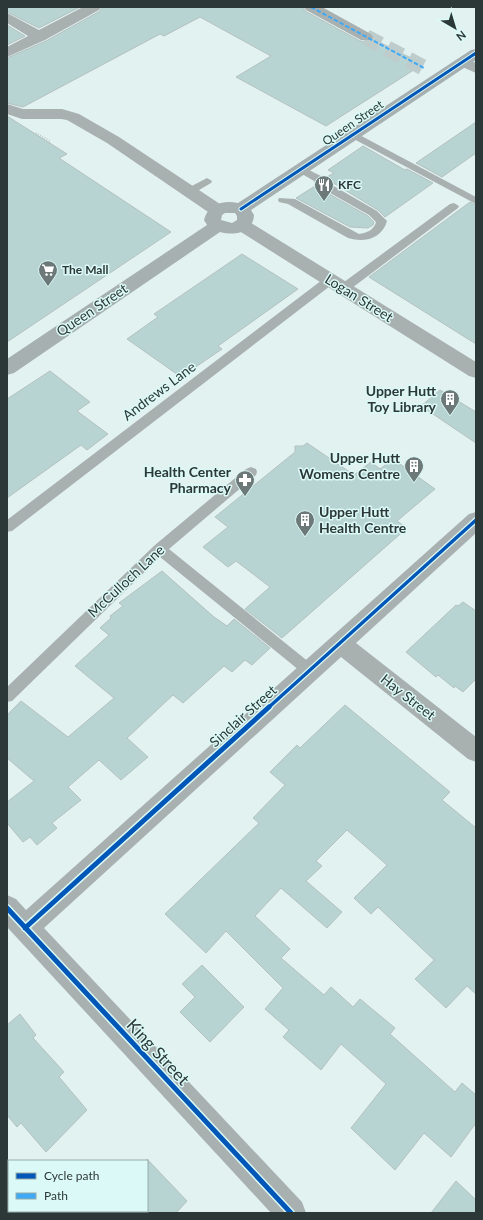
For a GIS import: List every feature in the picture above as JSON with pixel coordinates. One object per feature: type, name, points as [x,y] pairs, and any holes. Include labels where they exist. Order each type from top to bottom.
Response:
[{"type":"street","points":[[7,53],[40,37],[94,7]]},
{"type":"street","points":[[312,7],[366,37]]},
{"type":"street","points":[[7,16],[40,37]]},
{"type":"street","name":"Queen Street","points":[[242,217],[269,191],[301,169],[354,134],[469,65],[476,53]]},
{"type":"street","points":[[7,109],[22,114],[62,114],[74,117],[113,140],[190,191],[217,218],[232,207],[242,217]]},
{"type":"street","name":"Logan Street","points":[[242,217],[337,284],[476,371]]},
{"type":"street","name":"Queen Street","points":[[7,368],[217,218]]},
{"type":"street","name":"Sinclair Street","points":[[25,928],[476,520]]},
{"type":"street","name":"Hay Street","points":[[340,643],[476,751]]},
{"type":"street","name":"King Street","points":[[7,908],[291,1213]]},
{"type":"lane","points":[[354,134],[476,202]]},
{"type":"lane","points":[[269,191],[283,201],[291,200],[352,236],[366,237],[376,233],[380,228],[382,221],[374,213],[320,183],[319,180],[301,169]]},
{"type":"lane","points":[[190,191],[207,181]]},
{"type":"lane","name":"Andrews Lane","points":[[7,527],[337,284],[454,206]]},
{"type":"lane","name":"McCulloch Lane","points":[[7,696],[160,549],[250,472]]},
{"type":"lane","points":[[160,549],[310,670]]},
{"type":"path","points":[[32,133],[38,134],[50,141],[49,142]]},
{"type":"building","points":[[7,7],[80,7],[39,28],[7,12]]},
{"type":"building","points":[[102,7],[303,7],[305,11],[360,41],[371,42],[373,39],[423,64],[326,126],[236,77],[271,56],[200,17],[164,36],[160,34],[23,107],[7,103],[7,58],[46,41],[100,11]]},
{"type":"building","points":[[7,25],[25,36],[7,45]]},
{"type":"building","name":"The Mall","points":[[7,116],[67,154],[59,158],[171,232],[7,342]]},
{"type":"building","points":[[476,122],[476,153],[442,177],[416,163]]},
{"type":"building","points":[[363,146],[405,170],[407,169],[433,183],[385,217],[378,210],[325,178],[334,173],[328,170]]},
{"type":"building","name":"KFC","points":[[315,186],[368,216],[374,222],[373,225],[368,228],[350,227],[296,198]]},
{"type":"building","points":[[470,202],[476,205],[476,344],[369,277]]},
{"type":"building","points":[[242,254],[298,289],[218,346],[222,349],[181,377],[127,339],[158,317],[154,314]]},
{"type":"building","points":[[50,371],[90,402],[77,411],[108,434],[87,450],[81,445],[7,498],[7,399]]},
{"type":"building","name":"Upper Hutt Toy Library","points":[[440,390],[476,412],[476,443],[421,406]]},
{"type":"building","name":"Upper Hutt Health Centre","points":[[307,443],[354,475],[371,462],[380,469],[393,459],[435,489],[397,521],[407,528],[282,638],[245,609],[270,587],[236,561],[228,567],[203,547],[228,527],[215,517],[295,452],[295,446],[303,446]]},
{"type":"building","points":[[162,571],[214,617],[227,626],[234,619],[270,648],[252,665],[245,660],[232,672],[224,666],[183,703],[173,695],[127,738],[148,757],[121,780],[99,760],[68,787],[81,800],[52,823],[57,828],[37,845],[30,837],[23,842],[7,823],[7,802],[34,781],[7,758],[7,715],[21,701],[68,737],[114,698],[75,666],[109,635],[100,628],[111,618],[110,616],[123,606],[119,603]]},
{"type":"building","points":[[463,602],[476,611],[476,679],[463,692],[455,686],[454,688],[438,675],[436,677],[406,652],[456,605],[458,606]]},
{"type":"building","points":[[345,705],[450,792],[442,800],[476,828],[476,994],[467,986],[446,1008],[415,979],[434,960],[378,907],[371,914],[354,898],[387,865],[347,830],[316,861],[322,866],[306,881],[342,912],[327,928],[281,888],[255,916],[290,949],[281,958],[324,995],[331,987],[353,1007],[360,999],[395,1028],[390,1034],[455,1092],[462,1083],[476,1095],[476,1123],[451,1157],[424,1133],[395,1170],[351,1128],[386,1084],[341,1044],[321,1070],[283,1037],[289,1030],[265,1009],[283,988],[226,931],[206,953],[165,914],[259,823],[253,818],[285,785],[270,772],[297,745],[300,748]]},
{"type":"building","points":[[202,965],[244,1007],[210,1042],[180,1012],[195,997],[182,984]]},
{"type":"building","points":[[20,1014],[36,1035],[33,1038],[64,1072],[59,1077],[87,1110],[46,1152],[21,1123],[17,1127],[7,1115],[7,1025]]},
{"type":"building","points":[[148,1160],[187,1201],[176,1213],[147,1213]]},
{"type":"building","points":[[456,1181],[476,1200],[476,1213],[431,1213]]},
{"type":"tunnel","points":[[366,37],[424,68]]},
{"type":"marked path","points":[[311,7],[424,68]]},
{"type":"cycle path","points":[[241,209],[476,53]]},
{"type":"cycle path","points":[[25,928],[476,520]]},
{"type":"cycle path","points":[[7,908],[291,1213]]},
{"type":"place","name":"KFC","points":[[324,202]]},
{"type":"place","name":"The Mall","points":[[48,287]]},
{"type":"place","name":"Upper Hutt Toy Library","points":[[450,416]]},
{"type":"place","name":"Upper Hutt Womens Centre","points":[[414,483]]},
{"type":"place","name":"Health Center Pharmacy","points":[[245,497]]},
{"type":"place","name":"Upper Hutt Health Centre","points":[[305,537]]}]
